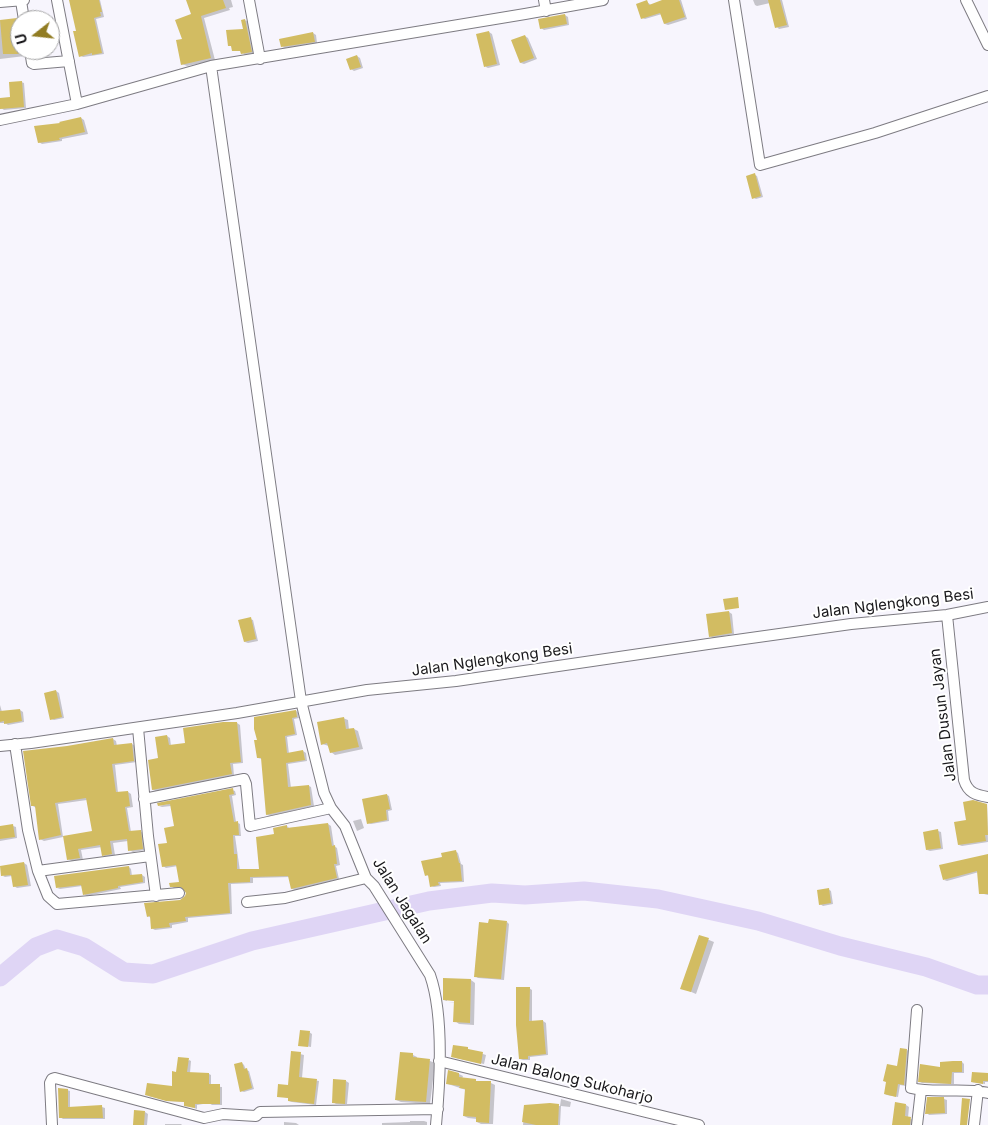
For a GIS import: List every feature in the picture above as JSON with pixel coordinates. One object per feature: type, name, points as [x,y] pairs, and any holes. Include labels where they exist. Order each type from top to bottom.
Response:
[{"type":"street","points":[[0,2],[22,0]]},
{"type":"street","points":[[57,0],[77,104]]},
{"type":"street","points":[[249,0],[260,59]]},
{"type":"street","points":[[544,0],[546,11]]},
{"type":"street","points":[[0,120],[77,104],[211,66],[603,0]]},
{"type":"street","points":[[734,0],[760,165],[874,133],[988,96]]},
{"type":"street","points":[[966,0],[988,44]]},
{"type":"street","points":[[32,60],[34,64],[68,61]]},
{"type":"street","name":"Jalan Jagalan","points":[[211,66],[301,701],[324,794],[331,808],[345,826],[366,878],[374,886],[395,919],[433,984],[439,1024],[438,1109],[436,1125]]},
{"type":"street","name":"Jalan Nglengkong Besi","points":[[0,746],[138,728],[275,707],[367,690],[456,681],[851,624],[947,615],[988,607]]},
{"type":"street","name":"Jalan Dusun Jayan","points":[[947,615],[964,780],[966,786],[975,795],[988,796]]},
{"type":"street","points":[[138,728],[150,856],[156,896]]},
{"type":"street","points":[[15,744],[28,830],[38,871],[48,896],[56,904],[179,893]]},
{"type":"street","points":[[144,799],[244,779],[250,826],[331,808]]},
{"type":"street","points":[[38,871],[150,856]]},
{"type":"street","points":[[247,902],[285,898],[366,878]]},
{"type":"street","points":[[917,1010],[910,1086],[913,1089],[921,1090],[983,1092],[974,1125]]},
{"type":"street","name":"Jalan Balong Sukoharjo","points":[[439,1061],[699,1125]]},
{"type":"street","points":[[52,1125],[50,1084],[52,1079],[55,1078],[204,1118],[223,1114],[255,1120],[260,1112],[438,1109]]},
{"type":"street","points":[[917,1125],[921,1090]]},
{"type":"building","points":[[69,0],[99,0],[101,16],[94,18],[102,53],[92,55],[92,53],[79,57],[73,31],[76,31]]},
{"type":"building","points":[[186,0],[223,0],[226,8],[201,16],[211,58],[181,65],[176,40],[182,39],[175,20],[191,14]]},
{"type":"building","points":[[647,0],[649,5],[662,0],[679,0],[685,17],[664,24],[660,13],[641,19],[636,4]]},
{"type":"building","points":[[768,0],[780,0],[787,25],[775,28]]},
{"type":"building","points":[[565,14],[567,24],[540,29],[538,19]]},
{"type":"building","points":[[10,19],[10,54],[3,54],[0,20]]},
{"type":"building","points":[[245,19],[252,52],[241,54],[240,51],[232,51],[231,46],[228,46],[226,30],[243,29],[241,20]]},
{"type":"building","points":[[489,31],[497,64],[484,67],[476,34]]},
{"type":"building","points":[[313,32],[315,42],[281,47],[279,39]]},
{"type":"building","points":[[525,35],[534,58],[520,63],[511,40]]},
{"type":"building","points":[[357,55],[361,67],[350,70],[346,59]]},
{"type":"building","points":[[22,81],[24,107],[0,109],[0,98],[10,97],[9,82]]},
{"type":"building","points":[[81,117],[85,132],[59,138],[60,140],[38,143],[34,126],[60,123]]},
{"type":"building","points":[[755,173],[761,196],[752,199],[746,176]]},
{"type":"building","points":[[738,597],[739,608],[725,610],[723,599]]},
{"type":"building","points":[[729,611],[732,633],[709,637],[706,614]]},
{"type":"building","points":[[251,617],[256,639],[244,642],[238,620]]},
{"type":"building","points":[[56,690],[62,717],[50,720],[44,693]]},
{"type":"building","points":[[20,709],[22,721],[4,724],[4,721],[0,722],[0,711]]},
{"type":"building","points":[[296,710],[297,717],[292,718],[295,734],[285,736],[287,753],[303,750],[305,760],[286,763],[288,787],[309,785],[311,805],[266,815],[261,758],[257,758],[254,740],[257,740],[254,729],[254,717]]},
{"type":"building","points":[[344,717],[346,729],[354,728],[359,747],[330,753],[327,743],[321,745],[317,722]]},
{"type":"building","points":[[223,722],[237,722],[241,762],[230,763],[232,774],[152,790],[148,760],[158,758],[155,737],[167,735],[169,745],[185,743],[183,728]]},
{"type":"building","points":[[113,738],[114,745],[132,743],[134,761],[112,764],[116,792],[128,791],[130,806],[125,807],[129,831],[141,830],[143,849],[128,851],[127,839],[110,841],[112,854],[102,856],[100,845],[78,849],[80,858],[67,860],[63,836],[92,831],[86,798],[55,803],[61,835],[39,840],[35,806],[31,806],[23,751]]},
{"type":"building","points":[[233,788],[234,794],[229,795],[234,822],[238,821],[239,835],[233,835],[234,854],[237,854],[237,869],[259,869],[256,837],[274,834],[273,828],[287,825],[287,828],[328,823],[332,846],[335,845],[337,864],[334,864],[337,878],[291,889],[288,876],[250,877],[250,882],[228,883],[230,913],[185,917],[186,921],[169,923],[170,927],[151,929],[150,916],[147,917],[144,903],[180,900],[186,893],[181,887],[170,887],[169,883],[179,882],[176,865],[162,867],[158,844],[167,843],[164,828],[174,826],[170,804],[158,806],[157,803]]},
{"type":"building","points":[[387,794],[390,809],[386,810],[387,820],[367,824],[362,799]]},
{"type":"building","points":[[973,800],[987,804],[988,835],[985,835],[986,841],[958,845],[954,822],[966,820],[963,802]]},
{"type":"building","points":[[13,824],[15,837],[0,839],[0,826]]},
{"type":"building","points":[[938,829],[941,848],[926,850],[923,832]]},
{"type":"building","points":[[456,850],[462,881],[438,882],[439,885],[430,887],[428,875],[425,876],[421,861],[442,857],[441,853]]},
{"type":"building","points":[[988,854],[988,894],[979,894],[977,871],[943,880],[939,865]]},
{"type":"building","points":[[24,862],[28,885],[13,887],[11,875],[1,876],[0,866]]},
{"type":"building","points":[[129,866],[130,875],[142,874],[143,882],[83,895],[81,885],[56,888],[54,876]]},
{"type":"building","points":[[829,888],[831,903],[819,905],[817,890]]},
{"type":"building","points":[[489,919],[507,921],[501,979],[474,977],[479,922],[488,923]]},
{"type":"building","points":[[699,935],[709,938],[691,992],[680,989]]},
{"type":"building","points":[[443,978],[471,979],[470,1023],[453,1022],[454,1001],[443,1000]]},
{"type":"building","points":[[516,987],[530,987],[529,1021],[543,1020],[546,1054],[528,1056],[528,1059],[519,1059],[516,1025]]},
{"type":"building","points":[[300,1030],[310,1031],[308,1047],[298,1046]]},
{"type":"building","points":[[453,1045],[483,1052],[481,1064],[451,1057]]},
{"type":"building","points":[[900,1048],[907,1049],[904,1085],[898,1084],[896,1097],[884,1094],[886,1082],[883,1081],[887,1064],[897,1066]]},
{"type":"building","points":[[291,1051],[301,1052],[299,1077],[317,1079],[314,1104],[288,1101],[288,1098],[277,1097],[278,1084],[288,1085]]},
{"type":"building","points":[[400,1052],[413,1053],[413,1057],[430,1059],[426,1102],[395,1100]]},
{"type":"building","points":[[178,1057],[189,1058],[187,1072],[209,1073],[209,1084],[220,1084],[220,1104],[195,1104],[195,1108],[184,1106],[184,1102],[166,1101],[145,1095],[147,1083],[172,1086],[172,1071],[176,1072]]},
{"type":"building","points":[[962,1061],[962,1072],[952,1072],[951,1084],[918,1082],[920,1064],[940,1067],[940,1062]]},
{"type":"building","points":[[242,1062],[244,1069],[247,1068],[252,1088],[240,1092],[234,1064]]},
{"type":"building","points":[[448,1070],[459,1073],[459,1077],[476,1079],[476,1081],[491,1081],[489,1123],[476,1122],[476,1117],[463,1116],[465,1089],[459,1088],[460,1086],[446,1084]]},
{"type":"building","points":[[972,1072],[988,1073],[988,1081],[983,1081],[983,1084],[971,1082]]},
{"type":"building","points":[[333,1079],[346,1080],[345,1104],[332,1103]]},
{"type":"building","points":[[58,1088],[68,1089],[68,1107],[102,1105],[103,1118],[59,1118]]},
{"type":"building","points":[[927,1097],[944,1097],[945,1113],[925,1114]]},
{"type":"building","points":[[962,1098],[970,1099],[967,1125],[960,1125]]},
{"type":"building","points":[[895,1102],[906,1104],[905,1116],[911,1117],[910,1125],[892,1125]]},
{"type":"building","points":[[559,1104],[558,1125],[536,1125],[522,1122],[524,1105]]},
{"type":"building","points":[[134,1110],[145,1111],[144,1125],[133,1125]]},
{"type":"waterway","points":[[0,977],[36,947],[57,939],[84,947],[124,972],[153,974],[252,941],[429,901],[492,893],[525,895],[584,891],[658,899],[758,921],[840,946],[926,967],[977,985],[988,985]]}]
